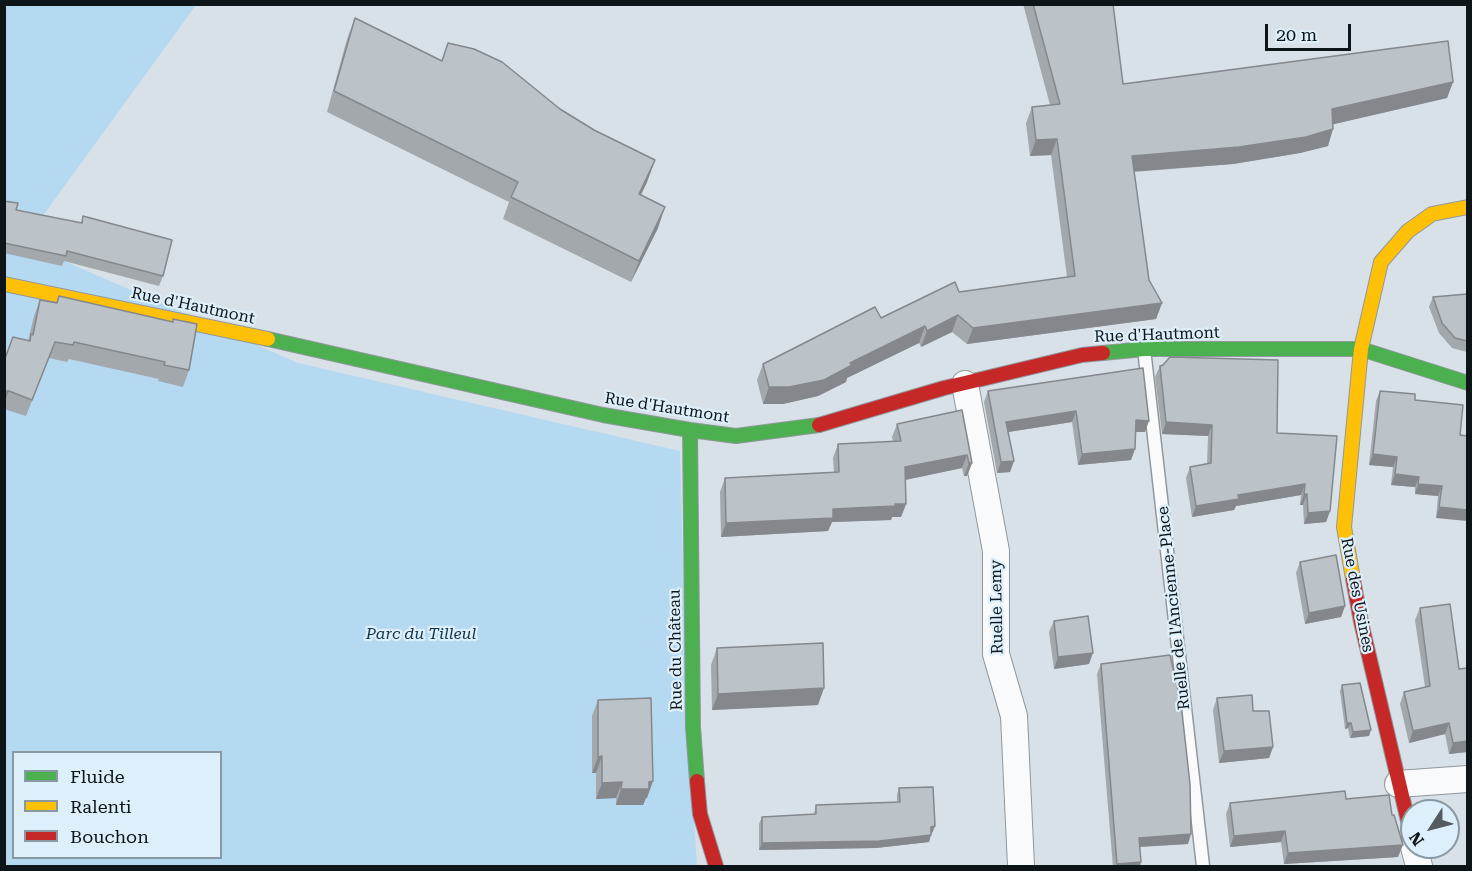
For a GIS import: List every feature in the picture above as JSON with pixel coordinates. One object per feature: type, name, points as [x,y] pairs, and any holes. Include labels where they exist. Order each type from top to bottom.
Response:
[{"type":"street","name":"Rue des Usines","points":[[1402,799],[1361,622],[1344,527],[1361,349],[1381,262],[1408,231],[1432,214],[1467,207]]},
{"type":"street","name":"Rue d'Hautmont","points":[[4,284],[200,324],[603,415],[736,436],[821,425],[965,384],[1082,355],[1144,349],[1361,349],[1467,383]]},
{"type":"street","name":"Ruelle Lemy","points":[[965,384],[996,551],[996,654],[1014,716],[1021,867]]},
{"type":"street","name":"Rue du Château","points":[[690,430],[693,727],[700,814],[716,867]]},
{"type":"street","points":[[1398,784],[1467,779]]},
{"type":"lane","name":"Ruelle de l'Ancienne-Place","points":[[1144,349],[1203,867]]},
{"type":"green space","name":"Parc du Tilleul","points":[[5,5],[196,5],[23,243],[298,363],[680,451],[687,706],[697,866],[5,866]]},
{"type":"building","points":[[1033,4],[1113,4],[1123,84],[1448,41],[1453,82],[1332,109],[1333,129],[1306,137],[1239,147],[1132,156],[1149,280],[1162,303],[973,328],[958,315],[927,331],[925,326],[850,363],[852,365],[824,380],[789,387],[769,387],[763,364],[875,307],[881,318],[955,282],[959,292],[1075,276],[1057,139],[1036,140],[1032,107],[1060,104]]},
{"type":"building","points":[[355,18],[442,61],[448,43],[474,49],[502,62],[560,109],[594,130],[655,160],[639,194],[665,207],[639,261],[511,197],[518,182],[334,91]]},
{"type":"building","points":[[4,201],[18,203],[16,210],[82,223],[83,216],[172,240],[163,276],[67,251],[66,256],[4,243]]},
{"type":"building","points":[[1467,294],[1467,341],[1455,338],[1442,323],[1433,297]]},
{"type":"building","points":[[59,296],[173,322],[173,319],[197,324],[189,370],[164,365],[165,362],[74,342],[73,345],[55,342],[32,400],[4,391],[4,361],[13,337],[30,341],[40,300],[57,303]]},
{"type":"building","points":[[1170,357],[1278,360],[1277,433],[1337,436],[1330,511],[1308,513],[1307,494],[1304,494],[1305,484],[1238,495],[1239,499],[1196,506],[1190,467],[1211,463],[1212,425],[1166,422],[1160,366]]},
{"type":"building","points":[[1143,368],[1149,421],[1136,420],[1135,449],[1082,454],[1076,411],[1006,422],[1014,461],[1001,462],[988,391]]},
{"type":"building","points":[[1380,391],[1415,394],[1415,400],[1463,405],[1460,435],[1467,436],[1467,510],[1439,507],[1442,486],[1418,484],[1419,477],[1395,474],[1397,457],[1373,454]]},
{"type":"building","points":[[962,410],[972,463],[969,463],[967,455],[905,467],[906,504],[833,509],[833,518],[726,523],[725,478],[839,472],[838,444],[901,441],[897,424]]},
{"type":"building","points":[[1336,555],[1345,606],[1309,613],[1300,562]]},
{"type":"building","points":[[1450,604],[1459,669],[1467,668],[1467,741],[1453,743],[1449,723],[1413,731],[1404,692],[1430,686],[1420,608]]},
{"type":"building","points":[[1088,616],[1093,653],[1058,657],[1054,621]]},
{"type":"building","points":[[823,643],[824,688],[718,694],[717,648]]},
{"type":"building","points":[[1170,655],[1181,703],[1190,784],[1191,834],[1139,838],[1141,862],[1117,864],[1101,664]]},
{"type":"building","points":[[1360,683],[1371,730],[1353,732],[1351,723],[1347,723],[1342,685]]},
{"type":"building","points":[[1252,695],[1253,711],[1269,711],[1273,747],[1224,751],[1217,698]]},
{"type":"building","points":[[651,698],[653,781],[649,782],[649,789],[621,789],[622,782],[602,783],[602,756],[598,757],[598,700]]},
{"type":"building","points":[[933,787],[935,826],[931,827],[931,835],[879,841],[762,843],[762,817],[816,814],[816,805],[900,802],[899,788]]},
{"type":"building","points":[[1345,791],[1346,799],[1389,795],[1392,815],[1394,815],[1400,835],[1400,845],[1288,853],[1285,831],[1234,836],[1230,803]]},
{"type":"traffic: fast","points":[[268,339],[603,415],[690,430],[736,436],[819,425]]},
{"type":"traffic: fast","points":[[1103,353],[1144,349],[1361,349],[1468,383]]},
{"type":"traffic: fast","points":[[690,430],[693,727],[697,781]]},
{"type":"traffic: slow","points":[[1353,579],[1344,527],[1361,349],[1381,262],[1408,231],[1432,214],[1468,207]]},
{"type":"traffic: slow","points":[[4,284],[268,339]]},
{"type":"traffic: jam","points":[[819,425],[944,388],[1082,355],[1103,353]]},
{"type":"traffic: jam","points":[[1353,579],[1403,799]]},
{"type":"traffic: jam","points":[[697,781],[700,814],[716,866]]}]
